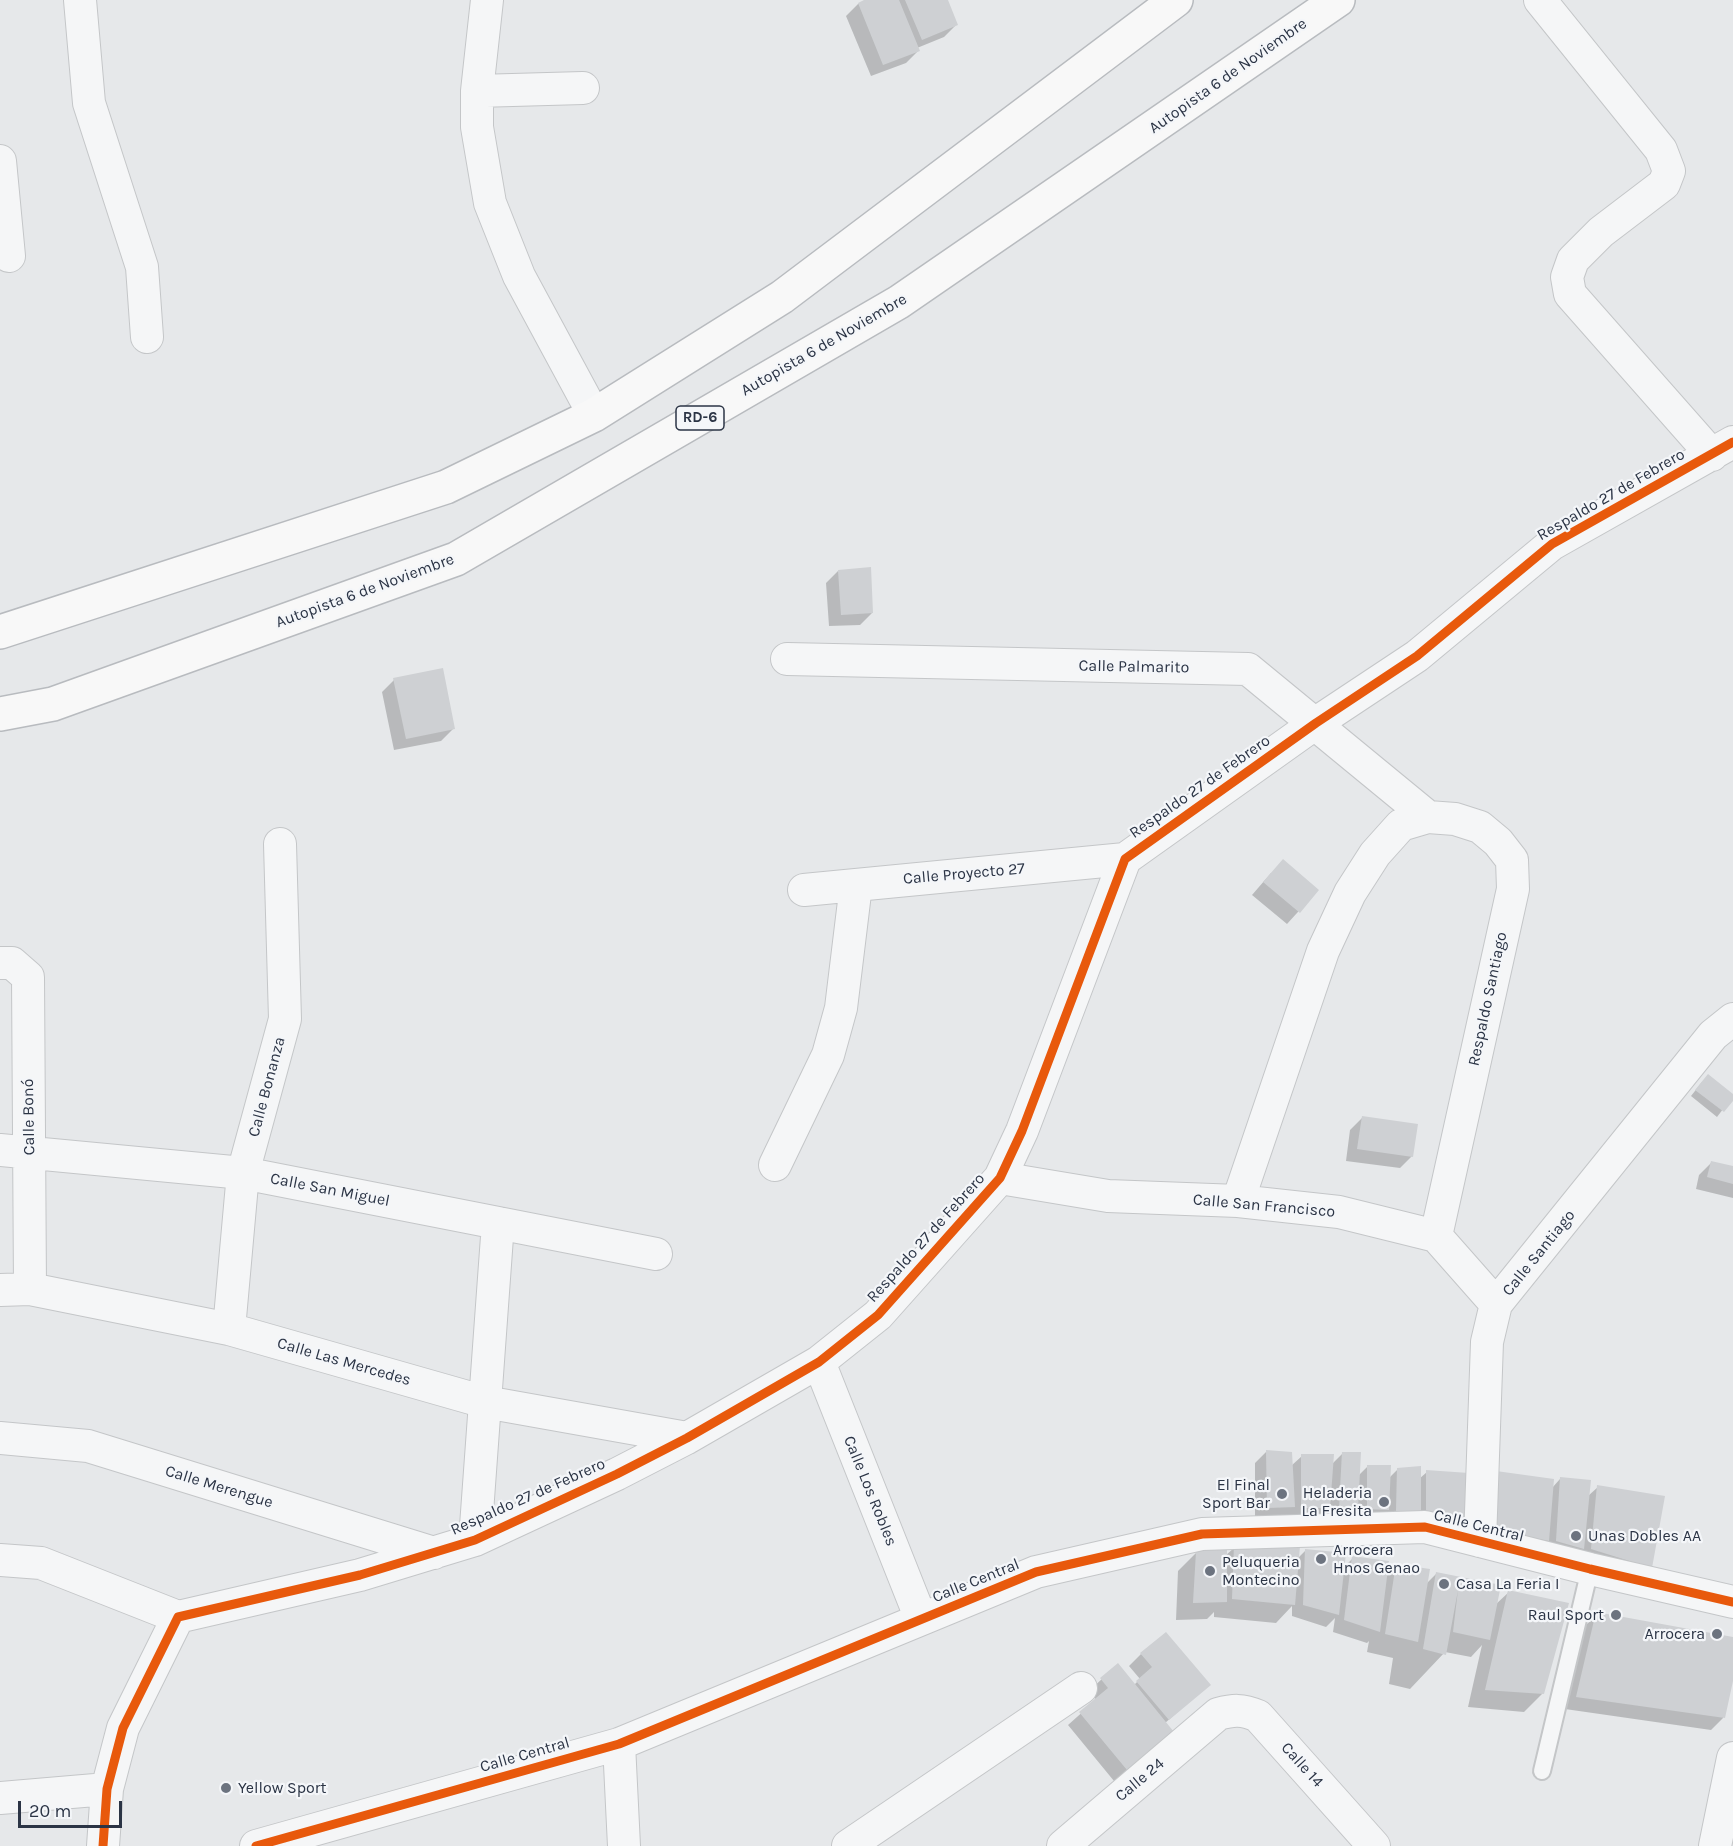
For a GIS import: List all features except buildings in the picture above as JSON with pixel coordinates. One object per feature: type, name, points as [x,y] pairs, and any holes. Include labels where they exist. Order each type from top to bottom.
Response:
[{"type":"highway","points":[[0,632],[446,487],[594,415],[782,297],[1176,0]]},
{"type":"highway","name":"Autopista 6 de Noviembre","points":[[0,714],[53,704],[456,559],[899,302],[1338,0]]},
{"type":"street","points":[[80,0],[89,103],[142,267],[147,337]]},
{"type":"street","points":[[487,0],[477,91],[477,127],[490,203],[519,276],[594,415]]},
{"type":"street","points":[[1540,0],[1661,150],[1669,171],[1664,184],[1600,232],[1573,260],[1566,278],[1570,294],[1722,449]]},
{"type":"street","points":[[477,91],[583,88]]},
{"type":"street","points":[[0,161],[9,256]]},
{"type":"street","name":"Respaldo 27 de Febrero","points":[[178,1617],[360,1575],[475,1540],[617,1474],[687,1438],[819,1362],[878,1315],[1000,1178],[1022,1131],[1125,859],[1316,723],[1417,656],[1552,544],[1722,449]]},
{"type":"street","name":"Calle Palmarito","points":[[787,659],[1248,669],[1428,817]]},
{"type":"street","points":[[1238,1202],[1323,951],[1350,893],[1375,854],[1401,825],[1428,817]]},
{"type":"street","name":"Respaldo Santiago","points":[[1428,817],[1455,819],[1480,827],[1498,842],[1512,860],[1513,879],[1513,889],[1436,1236]]},
{"type":"street","name":"Calle Bonanza","points":[[229,1329],[243,1173],[285,1019],[280,844]]},
{"type":"street","name":"Calle Proyecto 27","points":[[804,890],[1125,859]]},
{"type":"street","points":[[775,1165],[828,1055],[840,1008],[856,885]]},
{"type":"street","name":"Calle Bonó","points":[[0,963],[12,963],[28,977],[15,1151],[15,1290]]},
{"type":"street","name":"Calle Santiago","points":[[1480,1541],[1488,1342],[1496,1304],[1713,1035],[1733,1019]]},
{"type":"street","name":"Calle San Miguel","points":[[15,1151],[243,1173],[656,1254]]},
{"type":"street","name":"Calle San Francisco","points":[[1000,1178],[1108,1196],[1238,1202],[1339,1212],[1436,1236]]},
{"type":"street","points":[[475,1540],[498,1223]]},
{"type":"street","points":[[1436,1236],[1496,1304]]},
{"type":"street","name":"Calle Las Mercedes","points":[[15,1290],[229,1329],[485,1402],[687,1438]]},
{"type":"street","name":"Calle Los Robles","points":[[819,1362],[921,1620]]},
{"type":"street","name":"Calle Merengue","points":[[0,1437],[88,1446],[434,1553]]},
{"type":"street","name":"Calle Central","points":[[256,1846],[619,1744],[1036,1572],[1202,1534],[1425,1527],[1733,1602]]},
{"type":"street","points":[[0,1560],[41,1563],[178,1617],[123,1728],[107,1789],[103,1846]]},
{"type":"street","points":[[848,1846],[1081,1689]]},
{"type":"street","name":"Calle 14","points":[[1218,1714],[1232,1710],[1245,1710],[1258,1716],[1374,1846]]},
{"type":"street","name":"Calle 24","points":[[1075,1842],[1218,1714]]},
{"type":"street","points":[[619,1744],[624,1846]]},
{"type":"street","points":[[1715,1846],[1733,1758]]},
{"type":"street","points":[[0,1798],[107,1789]]},
{"type":"lane","points":[[1542,1771],[1590,1569]]},
{"type":"cycle path","points":[[103,1846],[107,1789],[123,1728],[178,1617],[360,1575],[475,1540],[617,1474],[687,1438],[819,1362],[878,1315],[1000,1178],[1022,1131],[1125,859],[1316,723],[1417,656],[1552,544],[1733,442]]},
{"type":"cycle path","points":[[256,1846],[619,1744],[1036,1572],[1202,1534],[1425,1527],[1733,1602]]},
{"type":"place","name":"El Final Sport Bar","points":[[1282,1494]]},
{"type":"place","name":"Heladeria La Fresita","points":[[1384,1502]]},
{"type":"place","name":"Unas Dobles AA","points":[[1576,1536]]},
{"type":"place","name":"Arrocera Hnos Genao","points":[[1321,1559]]},
{"type":"place","name":"Peluqueria Montecino","points":[[1210,1571]]},
{"type":"place","name":"Casa La Feria I","points":[[1444,1584]]},
{"type":"place","name":"Raul Sport","points":[[1616,1615]]},
{"type":"place","name":"Arrocera","points":[[1717,1634]]},
{"type":"place","name":"Yellow Sport","points":[[226,1788]]}]
